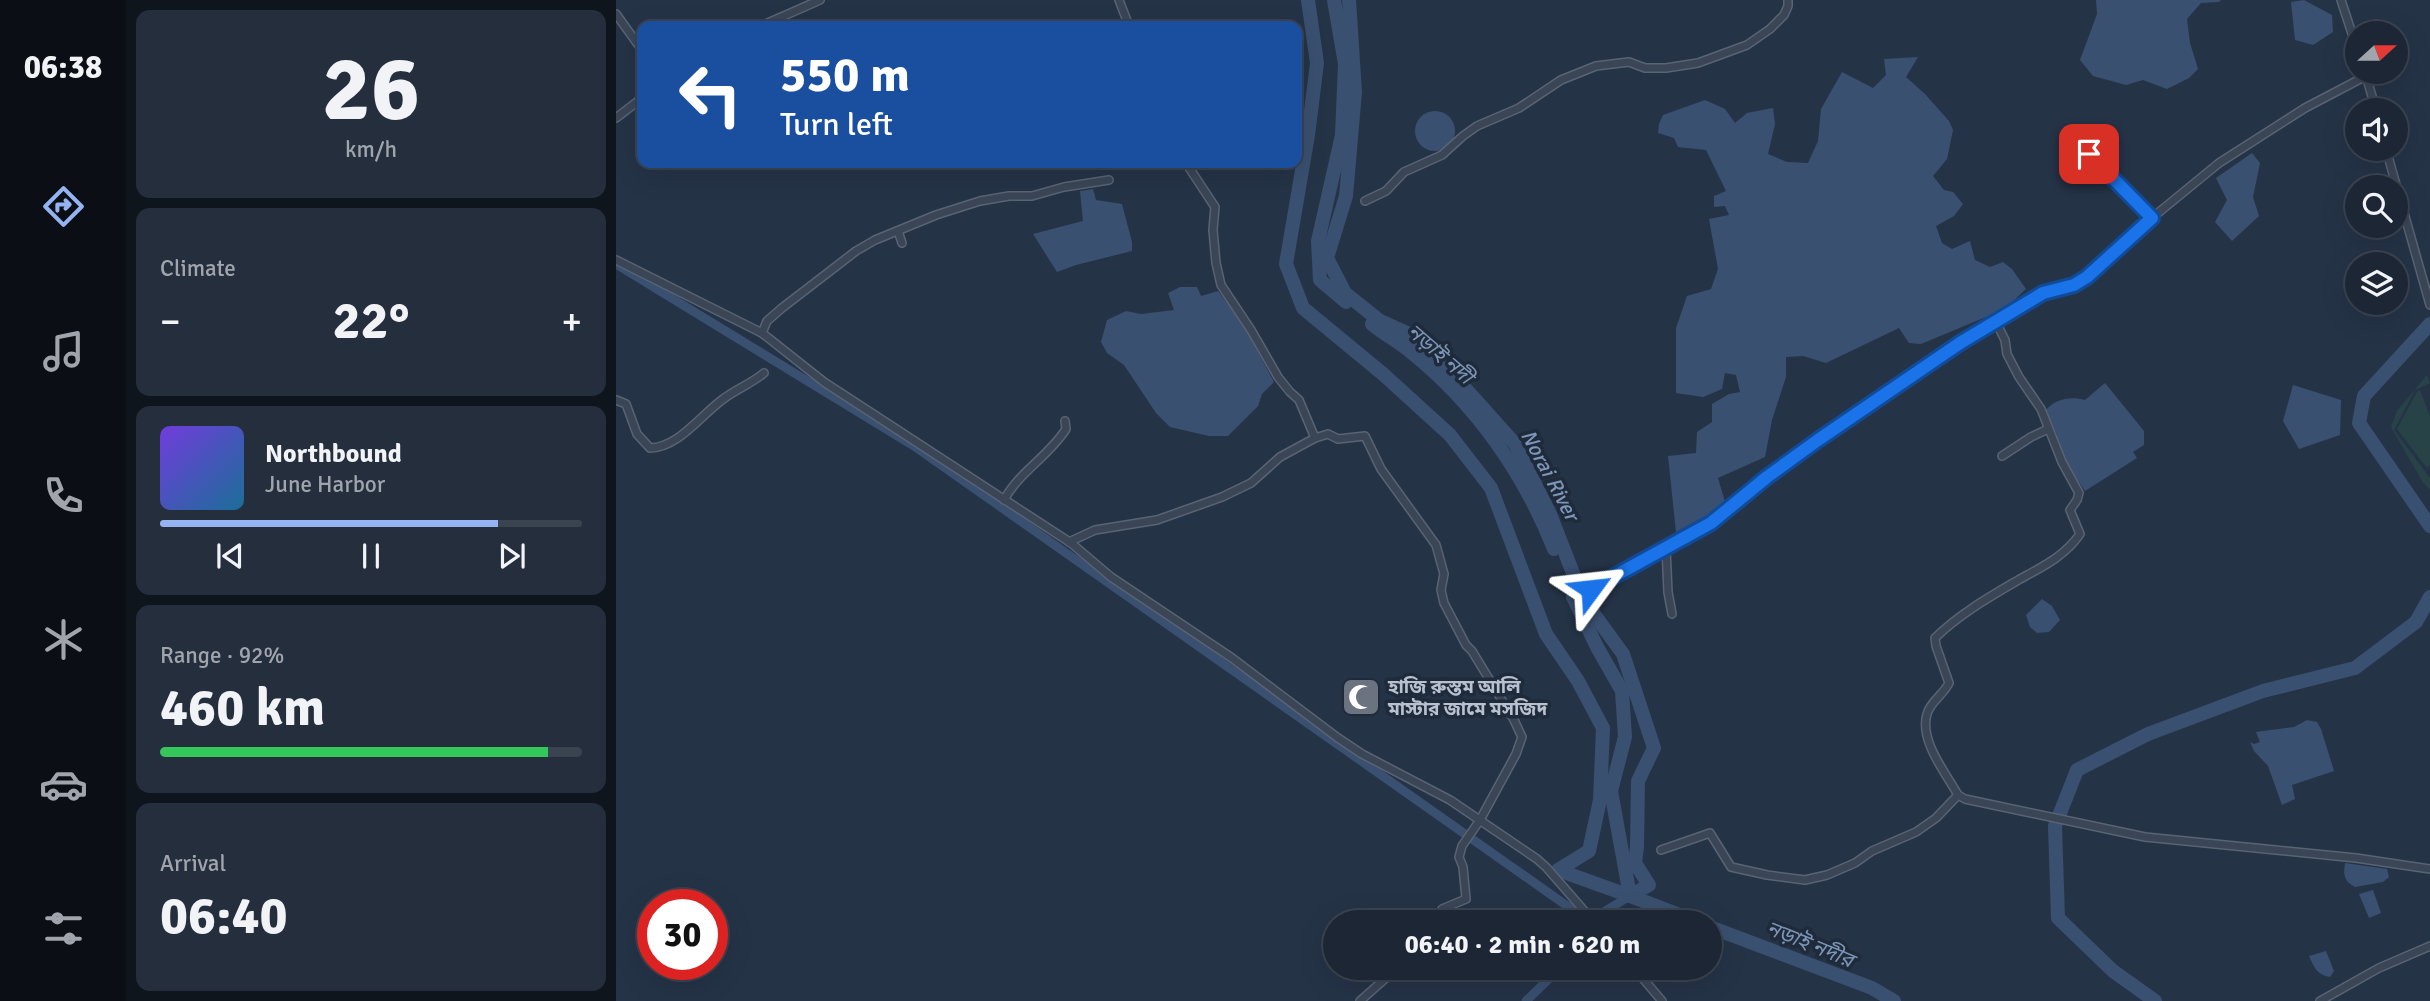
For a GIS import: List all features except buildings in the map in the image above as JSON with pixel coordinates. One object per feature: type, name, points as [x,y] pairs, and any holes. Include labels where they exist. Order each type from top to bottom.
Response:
[{"type":"street","points":[[772,21],[820,0]]},
{"type":"street","points":[[1118,0],[1127,21]]},
{"type":"street","points":[[1365,201],[1386,191],[1404,172],[1437,158],[1477,126],[1519,108],[1561,80],[1596,66],[1629,62],[1645,68],[1666,68],[1698,63],[1747,45],[1770,29],[1784,15],[1788,0]]},
{"type":"street","points":[[2341,0],[2348,21]]},
{"type":"street","points":[[616,13],[637,43]]},
{"type":"street","points":[[1591,589],[1711,523],[1767,477],[1885,393],[1996,322],[2043,293],[2074,285],[2087,277],[2152,218],[2220,163],[2347,84]]},
{"type":"street","points":[[616,118],[637,102]]},
{"type":"street","points":[[2089,154],[2152,218]]},
{"type":"street","points":[[2389,161],[2430,304]]},
{"type":"street","points":[[1189,168],[1214,207],[1214,241],[1221,285],[1278,377],[1300,400],[1315,438]]},
{"type":"street","points":[[762,333],[767,321],[856,251],[898,231],[980,201],[1009,196],[1032,196],[1064,187],[1109,180]]},
{"type":"street","points":[[898,231],[902,243]]},
{"type":"street","points":[[616,260],[762,333],[824,382],[1069,542],[1111,577],[1232,658],[1338,738],[1362,754],[1450,800],[1480,820],[1546,867],[1584,910]]},
{"type":"street","points":[[1996,322],[2005,340],[2007,354],[2041,409],[2062,462],[2079,493],[2070,510],[2080,532],[2079,537],[2050,564],[1978,604],[1935,638],[1949,683],[1927,711],[1928,739],[1961,797],[2145,837],[2356,858],[2430,869]]},
{"type":"street","points":[[616,400],[626,404],[637,433],[650,448],[662,448],[726,396],[764,373]]},
{"type":"street","points":[[1004,500],[1023,474],[1060,440],[1066,429],[1065,421]]},
{"type":"street","points":[[2002,456],[2048,429]]},
{"type":"street","points":[[1069,542],[1095,530],[1157,520],[1222,497],[1251,483],[1280,457],[1315,438],[1328,434],[1338,439],[1365,436],[1381,468],[1436,545],[1444,574],[1441,590],[1444,603],[1466,645],[1522,737],[1516,754],[1480,820],[1462,846],[1459,857],[1463,867],[1466,899],[1442,910]]},
{"type":"street","points":[[1666,548],[1672,614]]},
{"type":"street","points":[[1661,850],[1710,833],[1731,867],[1775,876],[1815,879],[1840,871],[1872,851],[1916,832],[1961,797]]},
{"type":"street","points":[[2320,1001],[2379,968],[2430,946]]},
{"type":"street","points":[[1360,1001],[1384,980]]},
{"type":"street","points":[[1644,980],[1662,1001]]},
{"type":"green space","points":[[2427,375],[2430,383],[2415,390],[2394,430],[2430,478],[2430,490],[2391,427],[2397,411]]},
{"type":"green space","points":[[2420,390],[2430,416],[2430,465],[2427,468],[2397,429]]},
{"type":"water","points":[[2096,0],[2221,0],[2201,3],[2187,19],[2190,43],[2198,69],[2189,78],[2167,89],[2143,80],[2126,85],[2093,76],[2080,60],[2097,14]]},
{"type":"water","points":[[2304,0],[2332,15],[2333,32],[2313,45],[2295,40],[2291,2]]},
{"type":"water","points":[[1918,57],[1906,77],[1949,121],[1953,130],[1947,159],[1933,176],[1944,190],[1953,192],[1963,204],[1954,216],[1936,226],[1942,243],[1952,249],[1970,241],[1975,260],[1990,267],[2003,262],[2012,269],[2026,289],[2005,309],[1921,344],[1909,343],[1899,328],[1826,363],[1803,356],[1786,357],[1786,377],[1772,420],[1765,457],[1718,478],[1726,505],[1676,532],[1668,456],[1696,453],[1697,432],[1712,422],[1712,404],[1729,394],[1740,392],[1736,375],[1725,373],[1722,389],[1703,397],[1676,393],[1676,328],[1687,296],[1711,289],[1718,269],[1709,219],[1729,215],[1725,206],[1714,207],[1714,196],[1726,191],[1706,150],[1678,147],[1674,138],[1658,133],[1663,115],[1705,100],[1725,109],[1735,123],[1747,113],[1773,108],[1775,124],[1768,154],[1787,162],[1808,163],[1818,141],[1821,109],[1842,72],[1873,88],[1886,75],[1884,59]]},
{"type":"water","points":[[1435,111],[1443,112],[1449,117],[1454,123],[1454,139],[1449,145],[1443,150],[1435,151],[1427,150],[1421,145],[1416,139],[1415,131],[1416,123],[1421,117],[1427,112]]},
{"type":"water","points":[[2252,153],[2260,163],[2253,197],[2259,216],[2232,241],[2215,222],[2227,200],[2216,178]]},
{"type":"water","points":[[1093,189],[1096,200],[1122,204],[1132,251],[1057,272],[1033,234],[1083,221],[1080,191]]},
{"type":"water","points":[[1180,287],[1197,287],[1201,296],[1218,291],[1243,324],[1274,382],[1262,394],[1258,406],[1228,436],[1209,436],[1170,427],[1156,413],[1124,365],[1107,353],[1101,342],[1107,320],[1126,311],[1141,314],[1174,310],[1168,293]]},
{"type":"water","points":[[2105,383],[2144,431],[2144,445],[2133,452],[2137,458],[2085,491],[2061,456],[2056,433],[2045,411],[2063,400],[2085,400]]},
{"type":"water","points":[[2293,385],[2341,400],[2340,435],[2299,449],[2283,421]]},
{"type":"water","points":[[2042,599],[2052,606],[2060,620],[2049,632],[2037,633],[2030,627],[2026,615]]},
{"type":"water","points":[[2307,720],[2317,722],[2321,729],[2334,771],[2292,785],[2295,799],[2282,805],[2268,766],[2254,751],[2250,742],[2260,742],[2256,732],[2294,727]]},
{"type":"water","points":[[2345,863],[2387,869],[2389,877],[2383,882],[2355,887],[2345,877]]},
{"type":"water","points":[[2373,890],[2381,913],[2369,918],[2359,894]]},
{"type":"water","points":[[2326,951],[2334,971],[2330,977],[2314,967],[2309,956]]},
{"type":"waterway","name":"Norai River","points":[[1308,0],[1317,63],[1286,264],[1303,308],[1383,374],[1450,435],[1491,488],[1546,634],[1578,681],[1603,728],[1600,800],[1589,851],[1558,870],[1630,896],[1649,885],[1635,863],[1638,781],[1654,748],[1623,654],[1583,599],[1550,514],[1515,444],[1464,387],[1411,335],[1380,321],[1345,293],[1327,258],[1346,196],[1355,92],[1349,0]]},
{"type":"waterway","name":"নড়াই নদী","points":[[1334,0],[1345,64],[1342,135],[1318,241],[1320,280],[1346,302]]},
{"type":"waterway","points":[[616,264],[917,448],[1573,910]]},
{"type":"waterway","name":"নড়াই নদী","points":[[1372,324],[1434,372],[1476,417],[1495,441],[1528,493],[1554,549]]},
{"type":"waterway","points":[[2430,324],[2364,396],[2359,423],[2430,526]]},
{"type":"waterway","name":"নড়াই নদী","points":[[1573,597],[1622,691],[1625,737],[1611,791],[1630,896],[1667,910]]},
{"type":"waterway","points":[[2155,1001],[2113,971],[2058,918],[2055,826],[2077,770],[2148,734],[2263,691],[2355,668],[2416,622],[2430,597]]},
{"type":"waterway","points":[[1607,910],[1630,896]]},
{"type":"waterway","name":"নড়াই নদীর","points":[[1722,932],[1872,988],[1894,1001]]},
{"type":"waterway","points":[[1526,1001],[1548,980]]},
{"type":"place","name":"হাজি রুস্তম আলি মাস্টার জামে মসজিদ","points":[[1361,697]]},
{"type":"route","points":[[1591,589],[1711,523],[1818,440],[1960,343],[2043,293],[2074,285],[2099,267],[2152,218],[2089,154]]}]
